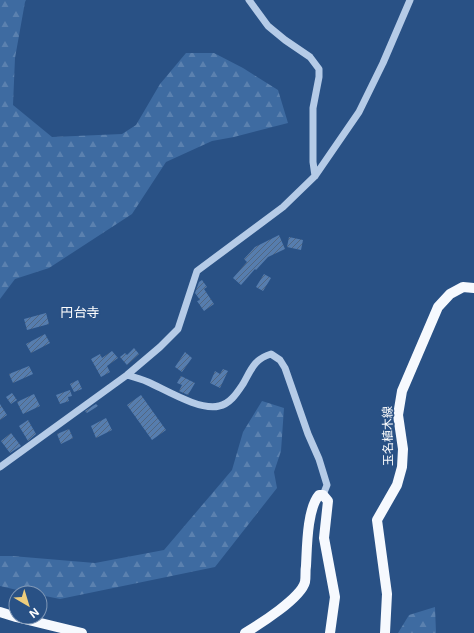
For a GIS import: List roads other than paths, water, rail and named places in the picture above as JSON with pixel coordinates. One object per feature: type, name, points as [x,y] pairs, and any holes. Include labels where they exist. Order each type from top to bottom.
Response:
[{"type":"main road","name":"玉名植木線","points":[[385,633],[387,594],[377,520],[397,485],[402,467],[403,449],[398,415],[402,391],[438,307],[450,294],[463,287],[474,288]]},
{"type":"main road","points":[[245,633],[262,623],[294,598],[305,582],[308,526],[314,500],[318,495],[323,495],[328,501],[324,538],[335,597],[330,633]]},
{"type":"main road","points":[[48,625],[82,633]]},
{"type":"street","points":[[249,0],[268,26],[310,58],[319,69],[319,77],[313,108],[312,162],[315,176]]},
{"type":"street","points":[[0,467],[127,375],[160,347],[178,329],[197,271],[283,207],[315,176],[359,112],[383,63],[410,0]]},
{"type":"street","points":[[127,375],[145,381],[187,400],[206,406],[219,406],[226,403],[237,394],[245,378],[256,362],[264,356],[271,354],[280,360],[284,368],[308,434],[319,459],[327,485],[323,495]]},
{"type":"district","name":"円台寺","points":[[80,312]]}]
